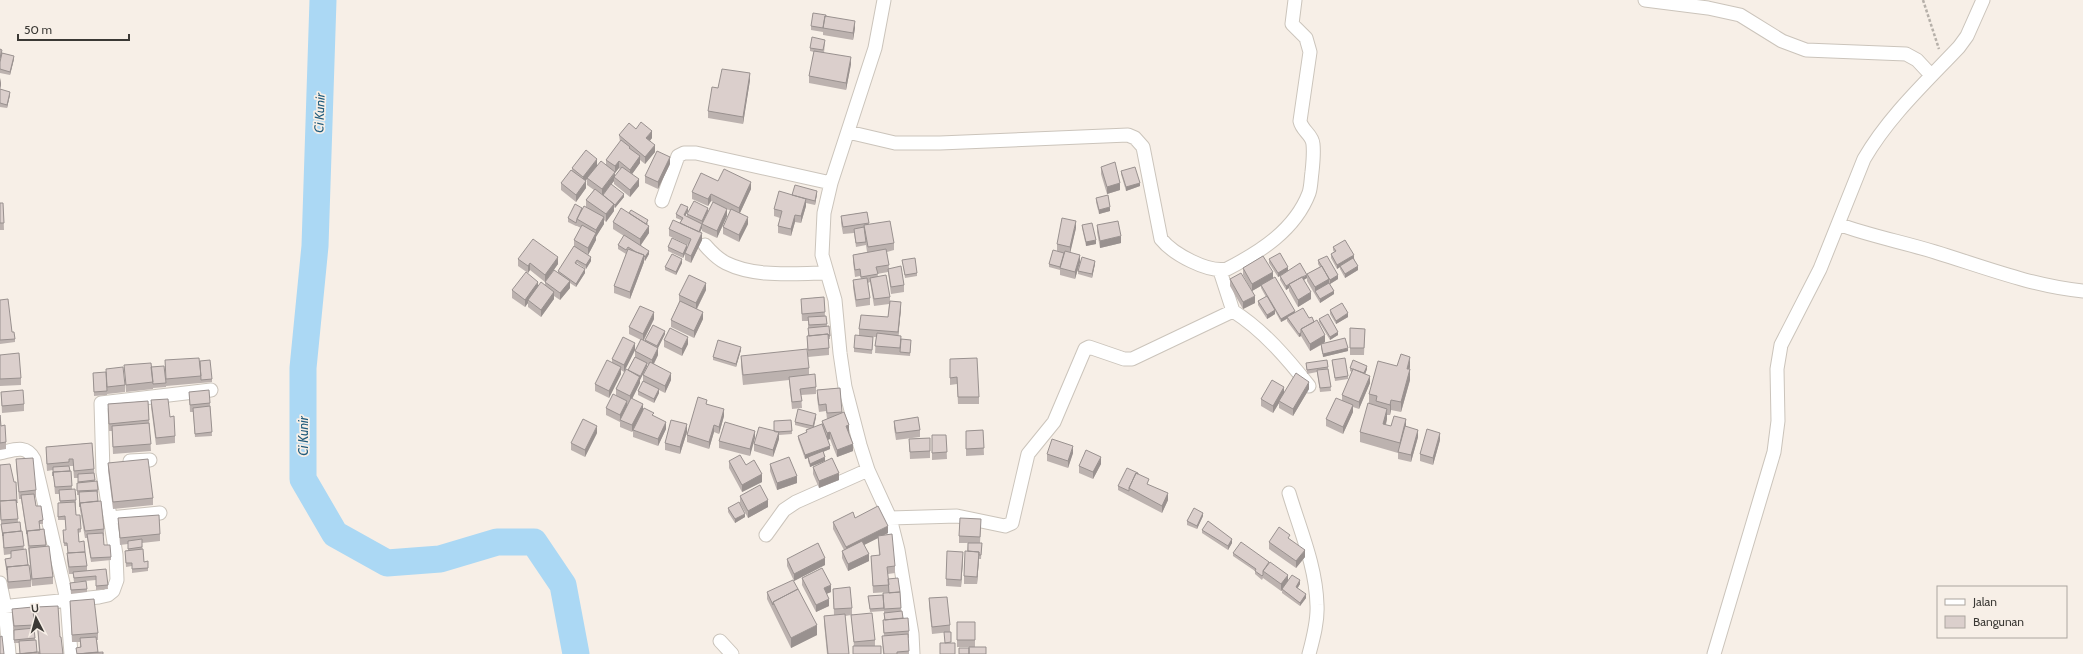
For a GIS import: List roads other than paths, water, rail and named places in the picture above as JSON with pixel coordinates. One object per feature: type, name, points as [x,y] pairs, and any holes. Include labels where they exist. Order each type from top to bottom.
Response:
[{"type":"street","points":[[884,0],[875,48],[831,184],[824,213],[822,254],[836,300],[840,352],[845,387],[860,446],[868,470],[890,518],[898,550],[912,634],[913,654]]},
{"type":"street","points":[[848,132],[873,139],[902,143],[940,143],[1128,135],[1135,138],[1143,147],[1161,239],[1168,248],[1181,256],[1220,271],[1238,264],[1280,236],[1300,211],[1310,192],[1314,155],[1313,143],[1311,137],[1302,128],[1300,121],[1310,52],[1306,38],[1292,24],[1295,0]]},
{"type":"street","points":[[1645,0],[1708,8],[1740,15],[1782,41],[1806,50],[1906,54],[1917,60],[1931,76]]},
{"type":"street","points":[[1714,654],[1774,452],[1778,421],[1777,369],[1781,344],[1820,269],[1864,159],[1892,120],[1967,36],[1983,0]]},
{"type":"street","points":[[662,201],[678,156],[684,153],[696,153],[831,184]]},
{"type":"street","points":[[1838,224],[1869,236],[1934,252],[2029,282],[2083,292]]},
{"type":"street","points":[[705,245],[725,263],[755,272],[827,273]]},
{"type":"street","points":[[1220,271],[1233,311],[1262,333],[1309,386]]},
{"type":"street","points":[[890,518],[957,516],[1009,525],[1013,520],[1028,454],[1054,422],[1085,349],[1094,347],[1124,359],[1132,359],[1233,311]]},
{"type":"street","points":[[2,607],[108,595],[113,591],[117,580],[116,555],[102,463],[101,403],[211,390]]},
{"type":"street","points":[[0,453],[22,449],[27,450],[34,459],[67,600],[71,654]]},
{"type":"street","points":[[102,463],[150,460]]},
{"type":"street","points":[[766,535],[784,510],[796,502],[868,470]]},
{"type":"street","points":[[1289,493],[1312,562],[1314,576],[1317,606],[1310,654]]},
{"type":"street","points":[[110,518],[160,513]]},
{"type":"street","points":[[0,583],[9,654]]},
{"type":"street","points":[[720,641],[732,654]]},
{"type":"waterway","name":"Ci Kunir","points":[[323,0],[315,246],[303,368],[303,479],[335,534],[387,563],[440,559],[497,542],[534,542],[563,585],[576,654]]}]
